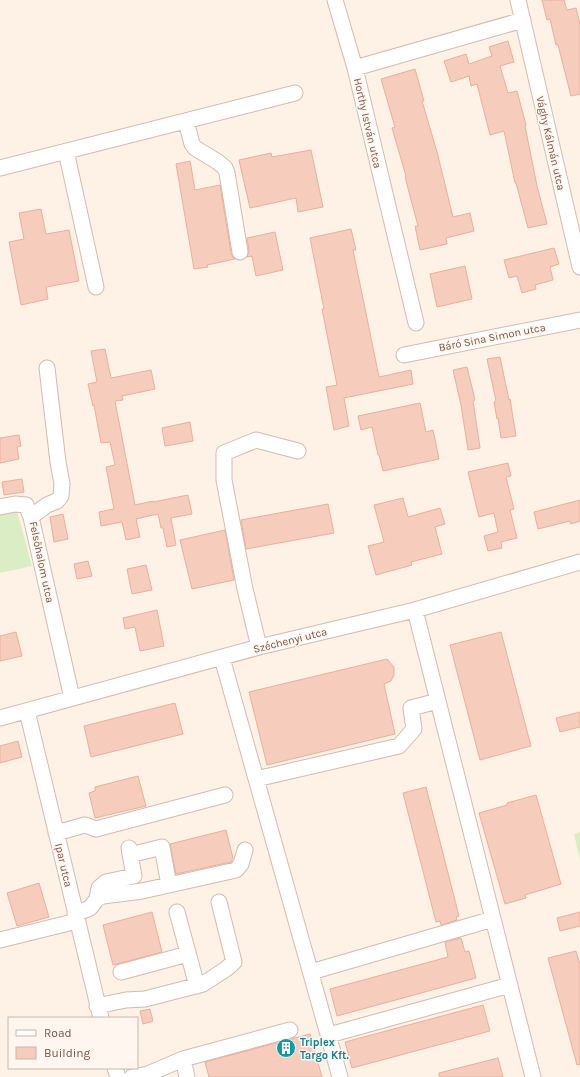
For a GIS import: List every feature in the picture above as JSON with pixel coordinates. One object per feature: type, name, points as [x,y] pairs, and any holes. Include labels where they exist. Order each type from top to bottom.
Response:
[{"type":"street","points":[[335,0],[355,68]]},
{"type":"street","name":"Vághy Kálmán utca","points":[[518,0],[580,267]]},
{"type":"street","name":"Horthy István utca","points":[[416,323],[355,68],[523,20]]},
{"type":"street","points":[[0,168],[295,93]]},
{"type":"street","points":[[186,121],[192,144],[195,148],[218,162],[228,173],[240,252]]},
{"type":"street","points":[[66,151],[96,287]]},
{"type":"street","name":"Báró Sina Simon utca","points":[[404,355],[580,320]]},
{"type":"street","name":"Felsőhalom utca","points":[[47,368],[62,484],[62,496],[56,502],[48,505],[31,517],[72,698]]},
{"type":"street","points":[[259,647],[244,589],[224,480],[224,453],[256,440],[298,451]]},
{"type":"street","points":[[0,507],[16,504],[26,505],[31,517]]},
{"type":"street","name":"Széchenyi utca","points":[[0,718],[259,647],[415,610],[580,562]]},
{"type":"street","points":[[415,610],[533,1077]]},
{"type":"street","points":[[222,658],[340,1077]]},
{"type":"street","points":[[256,779],[399,746],[414,729],[411,708],[438,701]]},
{"type":"street","name":"Ipar utca","points":[[27,711],[99,1012]]},
{"type":"street","points":[[56,833],[85,825],[96,828],[225,796]]},
{"type":"street","points":[[97,899],[99,888],[106,882],[134,876],[129,852],[162,847],[169,885]]},
{"type":"street","points":[[0,940],[76,918],[90,908],[97,899],[103,896],[142,891],[236,870],[241,864],[245,850]]},
{"type":"street","points":[[99,1012],[126,1000],[145,999],[203,984],[234,962],[219,902]]},
{"type":"street","points":[[177,912],[196,986]]},
{"type":"street","points":[[311,972],[493,918]]},
{"type":"street","points":[[121,972],[188,954]]},
{"type":"street","points":[[328,1035],[510,985]]},
{"type":"street","points":[[132,1077],[148,1074],[182,1059],[290,1030]]},
{"type":"street","points":[[182,1059],[187,1077]]},
{"type":"green space","points":[[15,504],[32,566],[0,573],[0,506]]},
{"type":"green space","points":[[580,832],[580,860],[574,834]]},
{"type":"building","points":[[542,0],[564,0],[567,10],[576,8],[580,24],[580,94],[571,96],[558,45],[556,45],[550,19],[547,20]]},
{"type":"building","points":[[508,41],[514,62],[500,66],[508,93],[517,91],[526,125],[537,186],[547,224],[528,228],[515,183],[504,131],[490,135],[477,84],[471,86],[469,76],[451,82],[444,61],[466,54],[469,64],[492,56],[489,47]]},
{"type":"building","points":[[415,69],[453,217],[470,213],[474,231],[446,238],[447,244],[420,250],[415,226],[418,226],[405,177],[406,176],[392,128],[395,127],[381,79]]},
{"type":"building","points":[[311,150],[323,207],[298,212],[296,198],[250,208],[239,160],[271,153],[272,157]]},
{"type":"building","points":[[190,161],[195,190],[220,185],[231,253],[235,259],[207,265],[208,267],[194,269],[176,164]]},
{"type":"building","points":[[41,209],[46,234],[69,230],[79,281],[46,287],[48,299],[21,305],[9,242],[24,239],[19,213]]},
{"type":"building","points":[[351,229],[356,250],[353,250],[379,377],[411,370],[413,384],[344,398],[349,426],[334,430],[326,387],[337,385],[310,238]]},
{"type":"building","points":[[275,232],[283,270],[256,276],[252,256],[247,257],[249,251],[247,238]]},
{"type":"building","points":[[554,248],[559,264],[550,267],[553,280],[535,285],[536,289],[522,293],[517,276],[509,278],[504,260]]},
{"type":"building","points":[[465,266],[472,299],[437,307],[430,274]]},
{"type":"building","points":[[105,349],[111,378],[151,370],[155,389],[122,396],[123,400],[115,401],[135,505],[188,495],[192,514],[171,518],[176,545],[167,547],[158,514],[136,519],[140,537],[126,540],[122,522],[101,526],[99,512],[114,509],[106,467],[115,465],[110,442],[101,443],[94,405],[93,406],[88,384],[97,382],[91,351]]},
{"type":"building","points":[[500,357],[509,400],[510,399],[516,436],[501,438],[494,402],[496,401],[487,359]]},
{"type":"building","points":[[467,367],[475,400],[473,401],[480,448],[468,450],[461,405],[453,370]]},
{"type":"building","points":[[420,403],[426,432],[433,430],[439,459],[383,471],[372,427],[361,430],[358,416]]},
{"type":"building","points":[[190,422],[193,441],[165,446],[162,428]]},
{"type":"building","points":[[19,435],[21,446],[17,447],[19,459],[0,463],[0,438]]},
{"type":"building","points":[[508,463],[511,476],[506,477],[514,509],[510,510],[517,538],[501,542],[502,548],[488,551],[484,536],[498,532],[494,513],[479,517],[468,472]]},
{"type":"building","points":[[22,479],[24,492],[4,495],[2,482]]},
{"type":"building","points":[[403,498],[408,517],[440,508],[445,524],[435,527],[442,554],[411,562],[412,565],[376,575],[368,546],[384,542],[374,505]]},
{"type":"building","points":[[580,500],[580,521],[571,524],[570,521],[538,529],[534,512]]},
{"type":"building","points":[[328,504],[334,533],[246,549],[241,520]]},
{"type":"building","points":[[63,514],[68,539],[54,542],[50,517]]},
{"type":"building","points":[[225,530],[234,580],[192,589],[180,540]]},
{"type":"building","points":[[88,561],[92,576],[77,579],[74,564]]},
{"type":"building","points":[[146,565],[152,590],[132,594],[127,569]]},
{"type":"building","points":[[157,610],[164,646],[140,651],[135,627],[125,629],[123,618]]},
{"type":"building","points":[[16,632],[22,656],[0,661],[0,636]]},
{"type":"building","points":[[501,632],[531,746],[480,760],[450,645]]},
{"type":"building","points":[[387,659],[394,667],[394,675],[391,681],[384,684],[395,734],[267,765],[249,692]]},
{"type":"building","points":[[175,703],[183,734],[91,757],[84,726]]},
{"type":"building","points":[[580,712],[580,727],[560,732],[556,718]]},
{"type":"building","points":[[18,741],[22,757],[0,763],[0,746]]},
{"type":"building","points":[[138,776],[146,806],[95,818],[89,793],[95,791],[95,787]]},
{"type":"building","points":[[426,787],[459,916],[456,917],[457,920],[441,925],[440,921],[436,922],[403,793]]},
{"type":"building","points":[[536,795],[561,884],[525,895],[526,898],[505,904],[479,813]]},
{"type":"building","points":[[226,830],[233,858],[231,862],[176,874],[170,844]]},
{"type":"building","points":[[39,883],[49,917],[17,926],[7,893]]},
{"type":"building","points":[[152,912],[162,952],[113,965],[103,925]]},
{"type":"building","points":[[580,912],[580,926],[560,931],[557,918]]},
{"type":"building","points":[[461,938],[465,952],[469,951],[476,978],[337,1016],[330,989],[448,957],[445,942]]},
{"type":"building","points":[[576,951],[580,965],[580,1064],[577,1065],[548,958]]},
{"type":"building","points":[[483,1005],[490,1031],[352,1068],[345,1042]]},
{"type":"building","points":[[150,1009],[153,1021],[143,1024],[140,1011]]},
{"type":"building","name":"Triplex Targo Kft.","points":[[310,1034],[322,1077],[209,1077],[205,1062]]},
{"type":"building","points":[[498,1058],[503,1077],[439,1077],[439,1073]]},
{"type":"place","name":"Triplex Targo Kft.","points":[[286,1048]]}]
